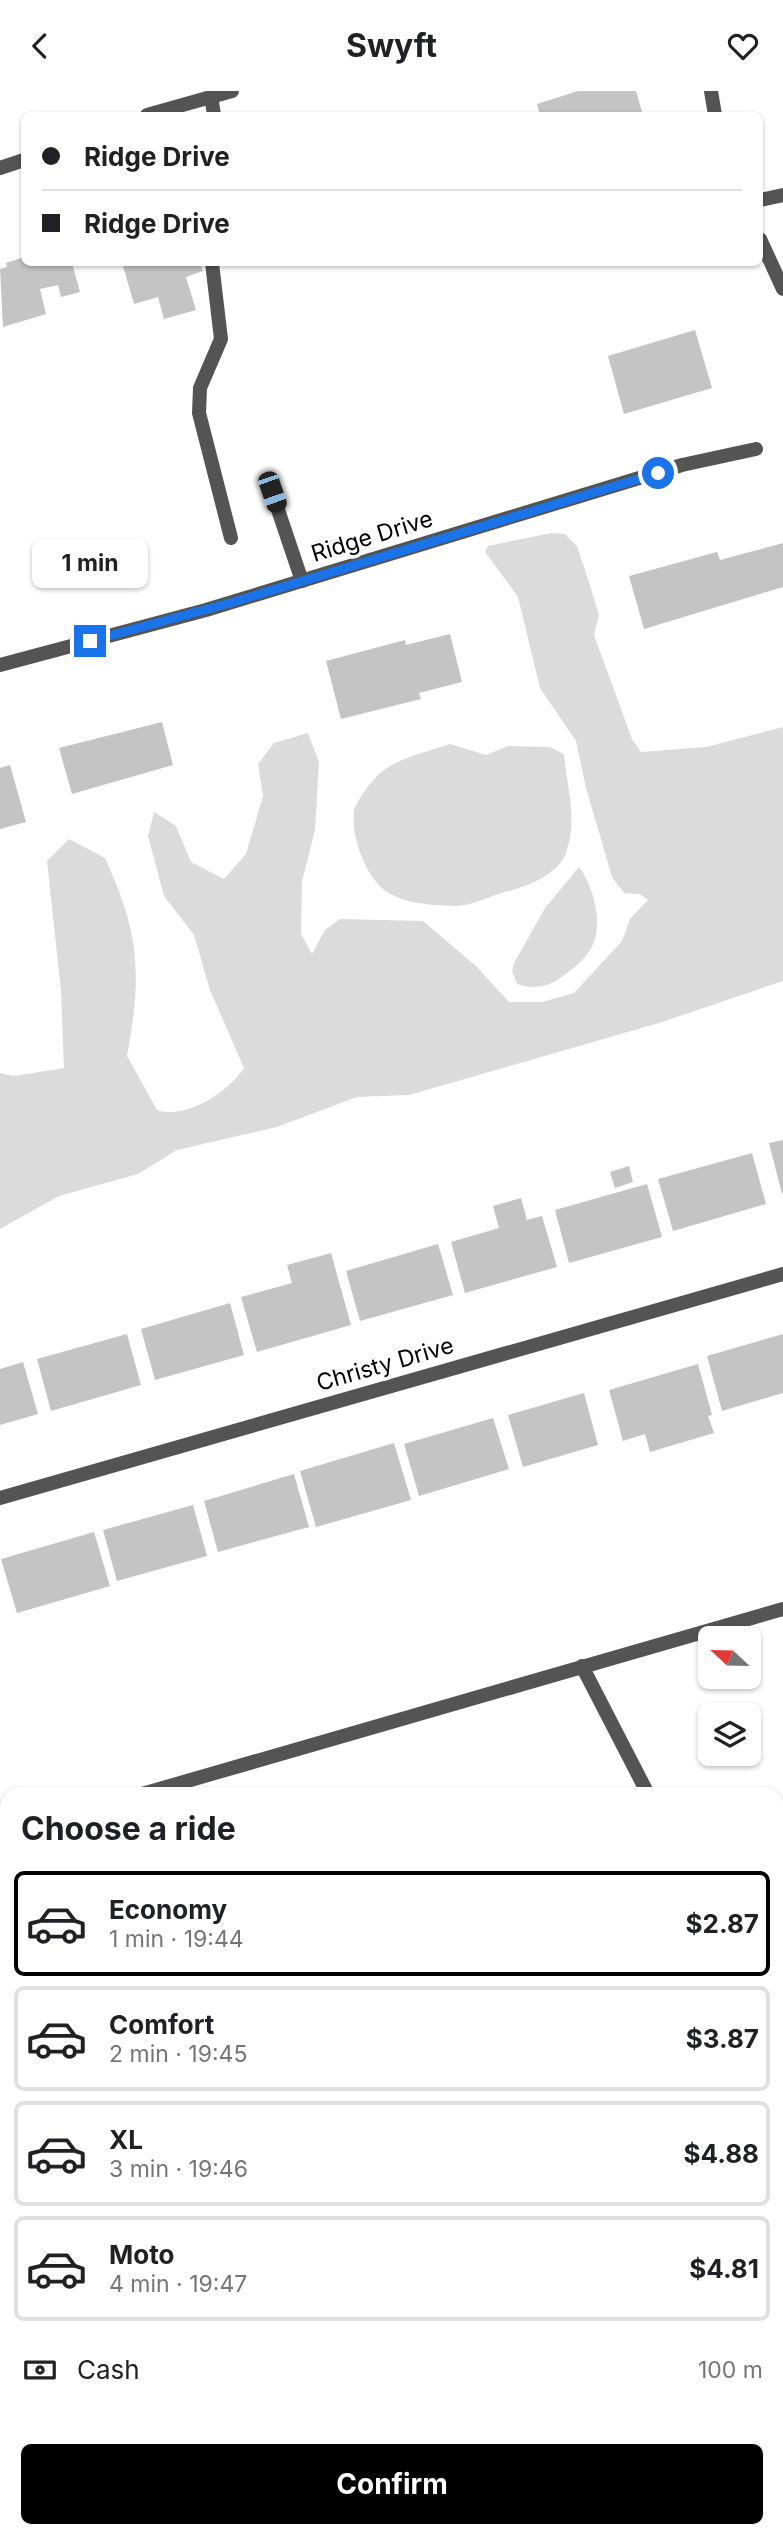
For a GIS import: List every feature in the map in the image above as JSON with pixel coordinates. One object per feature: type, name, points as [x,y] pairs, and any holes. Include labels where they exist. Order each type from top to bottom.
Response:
[{"type":"street","points":[[159,112],[185,98],[232,91]]},
{"type":"street","points":[[711,91],[714,112]]},
{"type":"street","points":[[211,96],[214,112]]},
{"type":"street","points":[[0,168],[21,161]]},
{"type":"street","points":[[763,199],[783,195]]},
{"type":"street","points":[[763,246],[783,289]]},
{"type":"street","points":[[212,266],[221,339],[200,388],[199,413],[231,538]]},
{"type":"street","name":"Ridge Drive","points":[[0,665],[302,581],[682,465],[756,449]]},
{"type":"street","points":[[272,492],[302,581]]},
{"type":"street","name":"Christy Drive","points":[[0,1498],[783,1274]]},
{"type":"street","points":[[165,1787],[783,1609]]},
{"type":"street","points":[[582,1666],[644,1787]]},
{"type":"shaded area","points":[[551,533],[565,534],[577,546],[599,615],[594,635],[632,739],[641,752],[706,747],[783,727],[783,981],[659,1023],[409,1095],[357,1097],[277,1127],[177,1150],[138,1174],[59,1196],[0,1229],[0,1073],[14,1076],[64,1068],[61,991],[47,861],[69,839],[105,858],[125,910],[135,955],[135,1001],[127,1056],[157,1110],[181,1111],[205,1102],[228,1086],[244,1068],[210,990],[194,935],[164,896],[148,836],[154,812],[176,826],[191,862],[224,879],[246,854],[263,796],[258,764],[274,743],[308,733],[319,762],[315,830],[302,881],[301,934],[312,954],[325,930],[340,919],[423,921],[477,967],[509,1002],[542,1002],[574,993],[622,941],[630,919],[648,900],[640,894],[624,893],[612,877],[586,788],[576,741],[540,688],[518,597],[485,552],[488,546]]},
{"type":"shaded area","points":[[450,744],[486,755],[508,746],[550,747],[564,754],[571,804],[571,828],[566,853],[549,874],[522,887],[460,906],[408,901],[391,894],[376,882],[365,864],[357,842],[354,811],[357,803],[384,770],[412,756]]},
{"type":"shaded area","points":[[579,867],[589,885],[596,907],[597,930],[590,950],[574,968],[552,983],[535,987],[517,984],[512,971],[514,963],[545,908]]},
{"type":"building","points":[[578,91],[636,91],[642,112],[539,112],[537,104]]},
{"type":"building","points":[[21,258],[21,266],[73,266],[80,292],[61,297],[58,285],[40,289],[46,314],[3,327],[0,269],[7,267],[6,263]]},
{"type":"building","points":[[123,266],[201,266],[203,271],[186,277],[196,310],[164,319],[158,297],[134,304]]},
{"type":"building","points":[[695,330],[712,388],[624,414],[608,356]]},
{"type":"building","points":[[783,543],[783,587],[644,629],[629,576],[717,552],[720,560]]},
{"type":"building","points":[[450,634],[462,682],[419,693],[421,699],[341,719],[326,661],[405,640],[406,645]]},
{"type":"building","points":[[162,722],[173,765],[72,794],[59,748]]},
{"type":"building","points":[[10,765],[26,822],[0,829],[0,768]]},
{"type":"building","points":[[783,1140],[783,1194],[782,1194],[769,1143]]},
{"type":"building","points":[[752,1153],[766,1204],[673,1231],[658,1179]]},
{"type":"building","points":[[629,1166],[633,1182],[615,1188],[610,1172]]},
{"type":"building","points":[[647,1184],[662,1237],[569,1263],[555,1210]]},
{"type":"building","points":[[521,1198],[527,1220],[542,1216],[557,1267],[465,1293],[451,1242],[499,1228],[493,1206]]},
{"type":"building","points":[[438,1244],[453,1295],[360,1321],[346,1271]]},
{"type":"building","points":[[331,1253],[351,1325],[257,1352],[241,1297],[292,1283],[287,1265]]},
{"type":"building","points":[[230,1303],[244,1355],[155,1380],[141,1329]]},
{"type":"building","points":[[127,1334],[141,1385],[51,1411],[37,1359]]},
{"type":"building","points":[[783,1334],[783,1393],[722,1411],[707,1356]]},
{"type":"building","points":[[23,1362],[38,1414],[0,1425],[0,1369]]},
{"type":"building","points":[[698,1364],[712,1415],[708,1416],[714,1433],[650,1452],[645,1434],[623,1441],[609,1390]]},
{"type":"building","points":[[584,1393],[598,1445],[523,1467],[508,1415]]},
{"type":"building","points":[[493,1418],[509,1469],[419,1496],[404,1444]]},
{"type":"building","points":[[394,1443],[411,1500],[316,1527],[300,1471]]},
{"type":"building","points":[[294,1474],[309,1527],[218,1552],[204,1501]]},
{"type":"building","points":[[193,1505],[207,1556],[117,1581],[103,1530]]},
{"type":"building","points":[[94,1532],[110,1586],[17,1613],[1,1559]]},
{"type":"route","points":[[90,641],[230,603],[658,473]]}]
